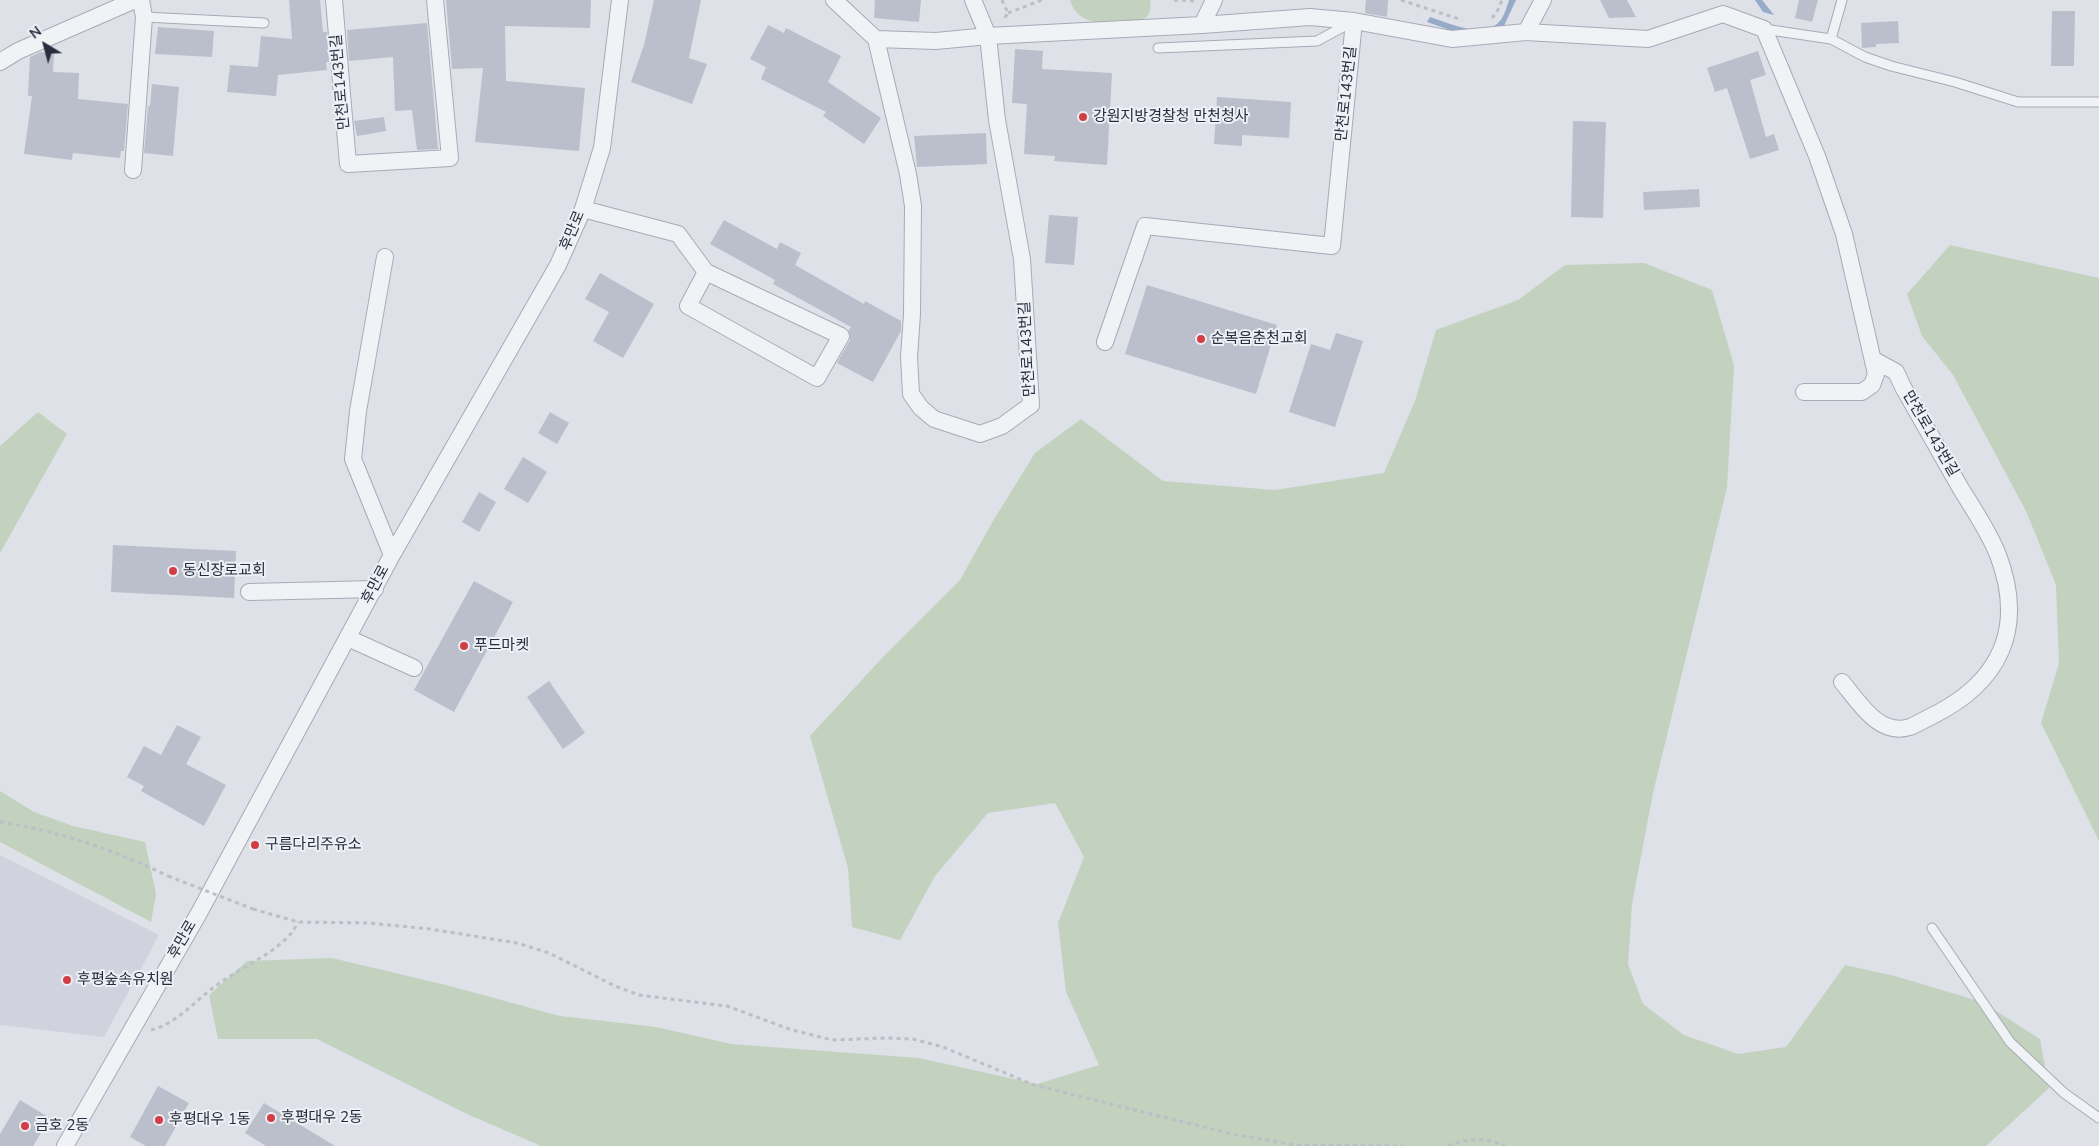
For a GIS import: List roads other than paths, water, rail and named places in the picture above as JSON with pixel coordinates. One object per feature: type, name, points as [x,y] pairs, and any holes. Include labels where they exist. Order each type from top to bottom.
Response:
[{"type":"street","points":[[0,62],[18,51],[135,0]]},
{"type":"street","points":[[133,170],[144,16],[141,0]]},
{"type":"street","name":"만천로143번길","points":[[334,0],[348,164],[450,158],[435,0]]},
{"type":"street","name":"후만로","points":[[65,1146],[198,913],[392,555],[558,265],[583,209],[602,148],[620,0]]},
{"type":"street","points":[[834,0],[876,39],[936,41],[988,36],[1202,25],[1310,17],[1354,21],[1452,39],[1526,32],[1648,39],[1723,14],[1764,29],[1816,156],[1844,234],[1876,374],[1875,380],[1862,392],[1804,392]]},
{"type":"street","points":[[973,0],[988,36]]},
{"type":"street","points":[[1202,25],[1214,0]]},
{"type":"street","points":[[1526,32],[1543,0]]},
{"type":"street","name":"만천로143번길","points":[[1105,342],[1145,226],[1332,246],[1354,21]]},
{"type":"street","name":"만천로143번길","points":[[876,39],[908,174],[913,206],[912,314],[909,358],[911,394],[921,408],[934,419],[980,434],[1002,426],[1031,405],[1022,259],[997,120],[988,36]]},
{"type":"street","points":[[583,209],[678,234],[706,272],[841,336],[817,378],[688,306],[706,272]]},
{"type":"street","points":[[385,257],[358,411],[353,459],[392,555]]},
{"type":"street","name":"만천로143번길","points":[[1842,682],[1872,717],[1884,727],[1909,727],[1942,711],[1972,691],[1982,681],[1992,669],[2005,645],[2009,619],[2004,578],[1994,546],[1902,387],[1896,372],[1874,360]]},
{"type":"street","points":[[249,592],[374,589]]},
{"type":"street","points":[[348,638],[414,668]]},
{"type":"lane","points":[[1831,39],[1842,0]]},
{"type":"lane","points":[[144,16],[264,23]]},
{"type":"lane","points":[[1158,48],[1317,41],[1354,21]]},
{"type":"lane","points":[[1764,29],[1831,39],[1865,57],[2018,102],[2099,102]]},
{"type":"lane","points":[[1932,928],[2010,1042],[2064,1092],[2099,1118]]},
{"type":"water","points":[[1509,0],[1516,0],[1504,26],[1467,36],[1427,22],[1430,17],[1468,29],[1488,29],[1496,25],[1502,18]]},
{"type":"water","points":[[1755,0],[1762,0],[1774,15],[1763,12]]},
{"type":"place","name":"강원지방경찰청 만천청사","points":[[1083,117]]},
{"type":"place","name":"순복음춘천교회","points":[[1201,339]]},
{"type":"place","name":"동신장로교회","points":[[173,571]]},
{"type":"place","name":"푸드마켓","points":[[464,646]]},
{"type":"place","name":"구름다리주유소","points":[[255,845]]},
{"type":"place","name":"후평숲속유치원","points":[[67,980]]},
{"type":"place","name":"후평대우 2동","points":[[271,1118]]},
{"type":"place","name":"후평대우 1동","points":[[159,1120]]},
{"type":"place","name":"금호 2동","points":[[25,1126]]}]
